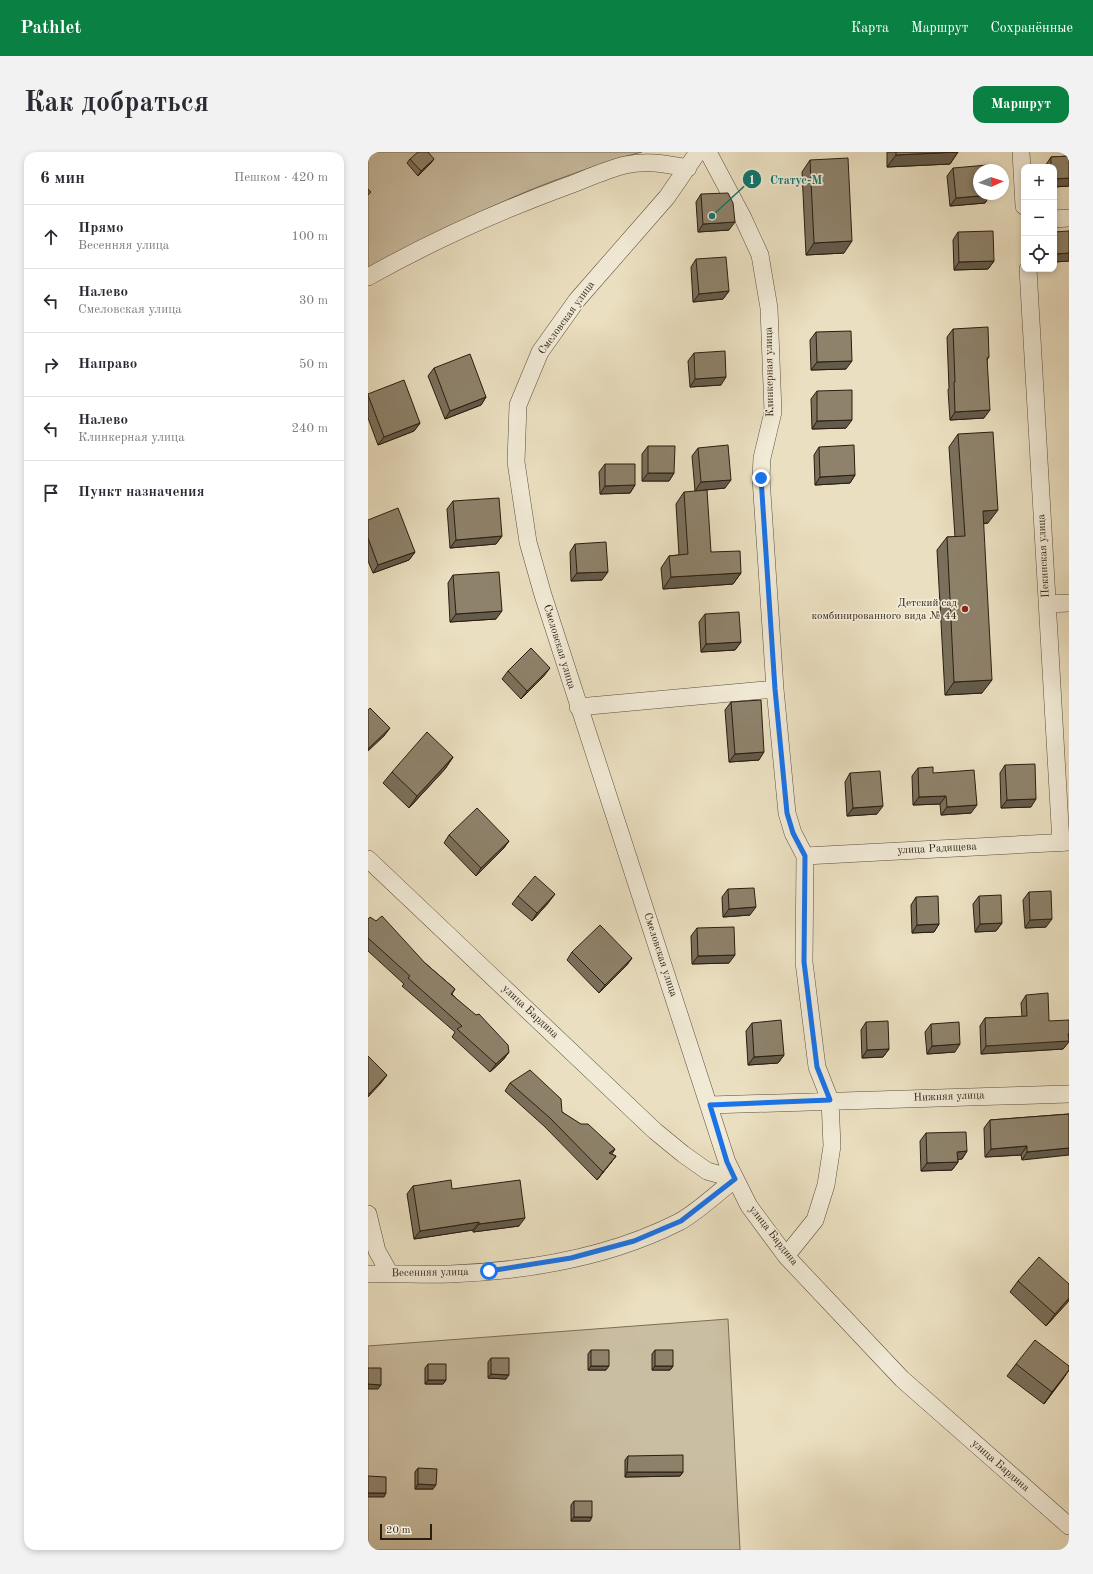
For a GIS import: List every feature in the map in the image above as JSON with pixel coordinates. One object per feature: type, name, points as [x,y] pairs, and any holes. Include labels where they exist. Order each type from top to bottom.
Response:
[{"type":"street","name":"Смеловская улица","points":[[698,152],[667,197],[577,300],[540,352],[518,405],[516,462],[528,542],[578,707],[710,1105],[727,1162],[735,1179]]},
{"type":"street","name":"Клинкерная улица","points":[[708,152],[743,218],[760,255],[769,308],[773,412],[762,458],[761,478],[775,689],[787,813],[793,833],[805,856],[804,962],[817,1067],[830,1100],[832,1146],[826,1185],[815,1220],[786,1256]]},
{"type":"street","points":[[1021,152],[1024,200]]},
{"type":"street","points":[[368,277],[409,254],[461,229],[547,194],[625,165],[656,162],[688,168]]},
{"type":"street","points":[[1057,219],[1069,218]]},
{"type":"street","name":"Пекинская улица","points":[[1028,272],[1047,604],[1065,843]]},
{"type":"street","points":[[1047,604],[1069,603]]},
{"type":"street","points":[[578,707],[775,689]]},
{"type":"street","name":"улица Радищева","points":[[805,856],[1065,843]]},
{"type":"street","name":"улица Бардина","points":[[368,858],[655,1131],[707,1171],[735,1179],[749,1206],[786,1256],[902,1379],[1069,1526]]},
{"type":"street","name":"Нижняя улица","points":[[710,1105],[830,1100],[1069,1094]]},
{"type":"street","name":"Весенняя улица","points":[[368,1274],[423,1275],[489,1271],[534,1266],[606,1249],[634,1241],[681,1221],[735,1179]]},
{"type":"street","points":[[368,1214],[377,1251],[390,1274]]},
{"type":"shaded area","points":[[368,152],[642,152],[619,158],[553,181],[500,203],[447,228],[368,269]]},
{"type":"shaded area","points":[[728,1319],[740,1550],[368,1550],[368,1346]]},
{"type":"building","points":[[418,152],[428,152],[434,159],[421,171],[410,159]]},
{"type":"building","points":[[896,152],[957,152],[896,155]]},
{"type":"building","points":[[1069,156],[1069,178],[1057,179],[1057,164],[1051,164],[1051,157]]},
{"type":"building","points":[[848,158],[852,241],[814,243],[810,160]]},
{"type":"building","points":[[973,166],[973,196],[956,198],[953,168]]},
{"type":"building","points":[[728,193],[733,203],[735,222],[703,224],[701,194]]},
{"type":"building","points":[[993,231],[994,261],[959,262],[958,232]]},
{"type":"building","points":[[1069,231],[1069,253],[1057,254],[1057,232]]},
{"type":"building","points":[[726,257],[729,291],[699,294],[696,259]]},
{"type":"building","points":[[988,327],[989,357],[987,358],[990,410],[955,412],[953,329]]},
{"type":"building","points":[[851,331],[852,361],[817,362],[816,332]]},
{"type":"building","points":[[725,351],[726,377],[695,379],[694,353]]},
{"type":"building","points":[[470,354],[486,397],[450,411],[434,368]]},
{"type":"building","points":[[404,380],[420,423],[384,437],[368,394]]},
{"type":"building","points":[[852,390],[852,420],[817,421],[817,391]]},
{"type":"building","points":[[993,432],[998,510],[983,511],[992,680],[954,682],[947,537],[965,536],[958,434]]},
{"type":"building","points":[[728,445],[731,480],[701,482],[698,448]]},
{"type":"building","points":[[854,445],[855,475],[820,477],[819,447]]},
{"type":"building","points":[[648,446],[675,446],[674,473],[648,473]]},
{"type":"building","points":[[605,464],[635,464],[635,485],[605,486]]},
{"type":"building","points":[[707,490],[711,552],[740,551],[741,573],[671,577],[669,556],[688,554],[684,492]]},
{"type":"building","points":[[499,498],[502,536],[456,540],[453,501]]},
{"type":"building","points":[[398,508],[415,552],[378,565],[368,538],[368,520]]},
{"type":"building","points":[[606,542],[608,572],[577,573],[575,544]]},
{"type":"building","points":[[499,572],[502,611],[456,614],[453,575]]},
{"type":"building","points":[[739,612],[741,642],[706,644],[705,614]]},
{"type":"building","points":[[531,648],[550,668],[527,691],[508,671]]},
{"type":"building","points":[[761,700],[764,752],[735,754],[731,702]]},
{"type":"building","points":[[370,708],[390,728],[368,749],[368,710]]},
{"type":"building","points":[[427,732],[453,757],[417,796],[392,772]]},
{"type":"building","points":[[1035,764],[1036,799],[1007,800],[1005,765]]},
{"type":"building","points":[[933,767],[933,773],[974,770],[977,805],[947,807],[946,796],[919,797],[918,768]]},
{"type":"building","points":[[880,771],[883,806],[853,808],[850,773]]},
{"type":"building","points":[[477,808],[509,841],[481,868],[449,835]]},
{"type":"building","points":[[535,876],[555,894],[537,913],[518,896]]},
{"type":"building","points":[[754,888],[756,907],[729,909],[728,889]]},
{"type":"building","points":[[1051,891],[1052,919],[1030,920],[1029,892]]},
{"type":"building","points":[[1001,895],[1002,923],[980,924],[979,896]]},
{"type":"building","points":[[938,896],[939,924],[917,925],[916,897]]},
{"type":"building","points":[[382,916],[425,963],[455,989],[451,994],[476,1015],[479,1014],[508,1045],[509,1052],[496,1064],[457,1029],[462,1026],[408,978],[410,976],[368,938],[368,919],[370,917],[376,921]]},
{"type":"building","points":[[600,925],[632,958],[605,985],[572,952]]},
{"type":"building","points":[[734,927],[735,955],[698,956],[697,928]]},
{"type":"building","points":[[1048,993],[1049,1021],[1069,1020],[1069,1041],[986,1046],[985,1018],[1027,1016],[1026,995]]},
{"type":"building","points":[[781,1020],[784,1055],[754,1057],[752,1023]]},
{"type":"building","points":[[888,1021],[889,1049],[867,1050],[866,1022]]},
{"type":"building","points":[[959,1022],[960,1044],[932,1046],[931,1024]]},
{"type":"building","points":[[368,1056],[387,1075],[369,1094],[368,1093]]},
{"type":"building","points":[[530,1070],[561,1099],[562,1112],[581,1124],[588,1124],[615,1149],[609,1153],[616,1156],[603,1172],[550,1118],[510,1083]]},
{"type":"building","points":[[1069,1114],[1069,1148],[1027,1152],[1027,1146],[991,1149],[990,1120]]},
{"type":"building","points":[[966,1132],[967,1151],[957,1152],[958,1162],[927,1163],[926,1133]]},
{"type":"building","points":[[451,1180],[452,1189],[520,1180],[525,1218],[479,1224],[479,1222],[420,1231],[413,1186]]},
{"type":"building","points":[[1039,1257],[1069,1284],[1069,1298],[1055,1314],[1018,1281]]},
{"type":"building","points":[[1035,1340],[1069,1366],[1069,1370],[1052,1392],[1016,1364]]},
{"type":"building","points":[[591,1350],[609,1350],[609,1366],[591,1366]]},
{"type":"building","points":[[655,1350],[673,1350],[673,1366],[655,1366]]},
{"type":"building","points":[[491,1358],[509,1358],[509,1375],[491,1374]]},
{"type":"building","points":[[428,1364],[446,1364],[446,1380],[428,1380]]},
{"type":"building","points":[[368,1368],[381,1368],[381,1385],[368,1384]]},
{"type":"building","points":[[683,1455],[683,1472],[627,1472],[628,1456]]},
{"type":"building","points":[[418,1468],[437,1469],[436,1485],[418,1484]]},
{"type":"building","points":[[368,1476],[386,1477],[386,1493],[368,1493]]},
{"type":"building","points":[[574,1501],[592,1501],[592,1517],[574,1517]]},
{"type":"place","name":"Статус-М","points":[[712,216]]},
{"type":"place","name":"Детский сад комбинированного вида № 44","points":[[965,609]]},
{"type":"route","points":[[489,1271],[534,1266],[606,1249],[634,1241],[681,1221],[735,1179],[727,1162],[710,1105],[830,1100],[817,1067],[804,962],[805,856],[793,833],[787,813],[775,689],[761,478]]}]
